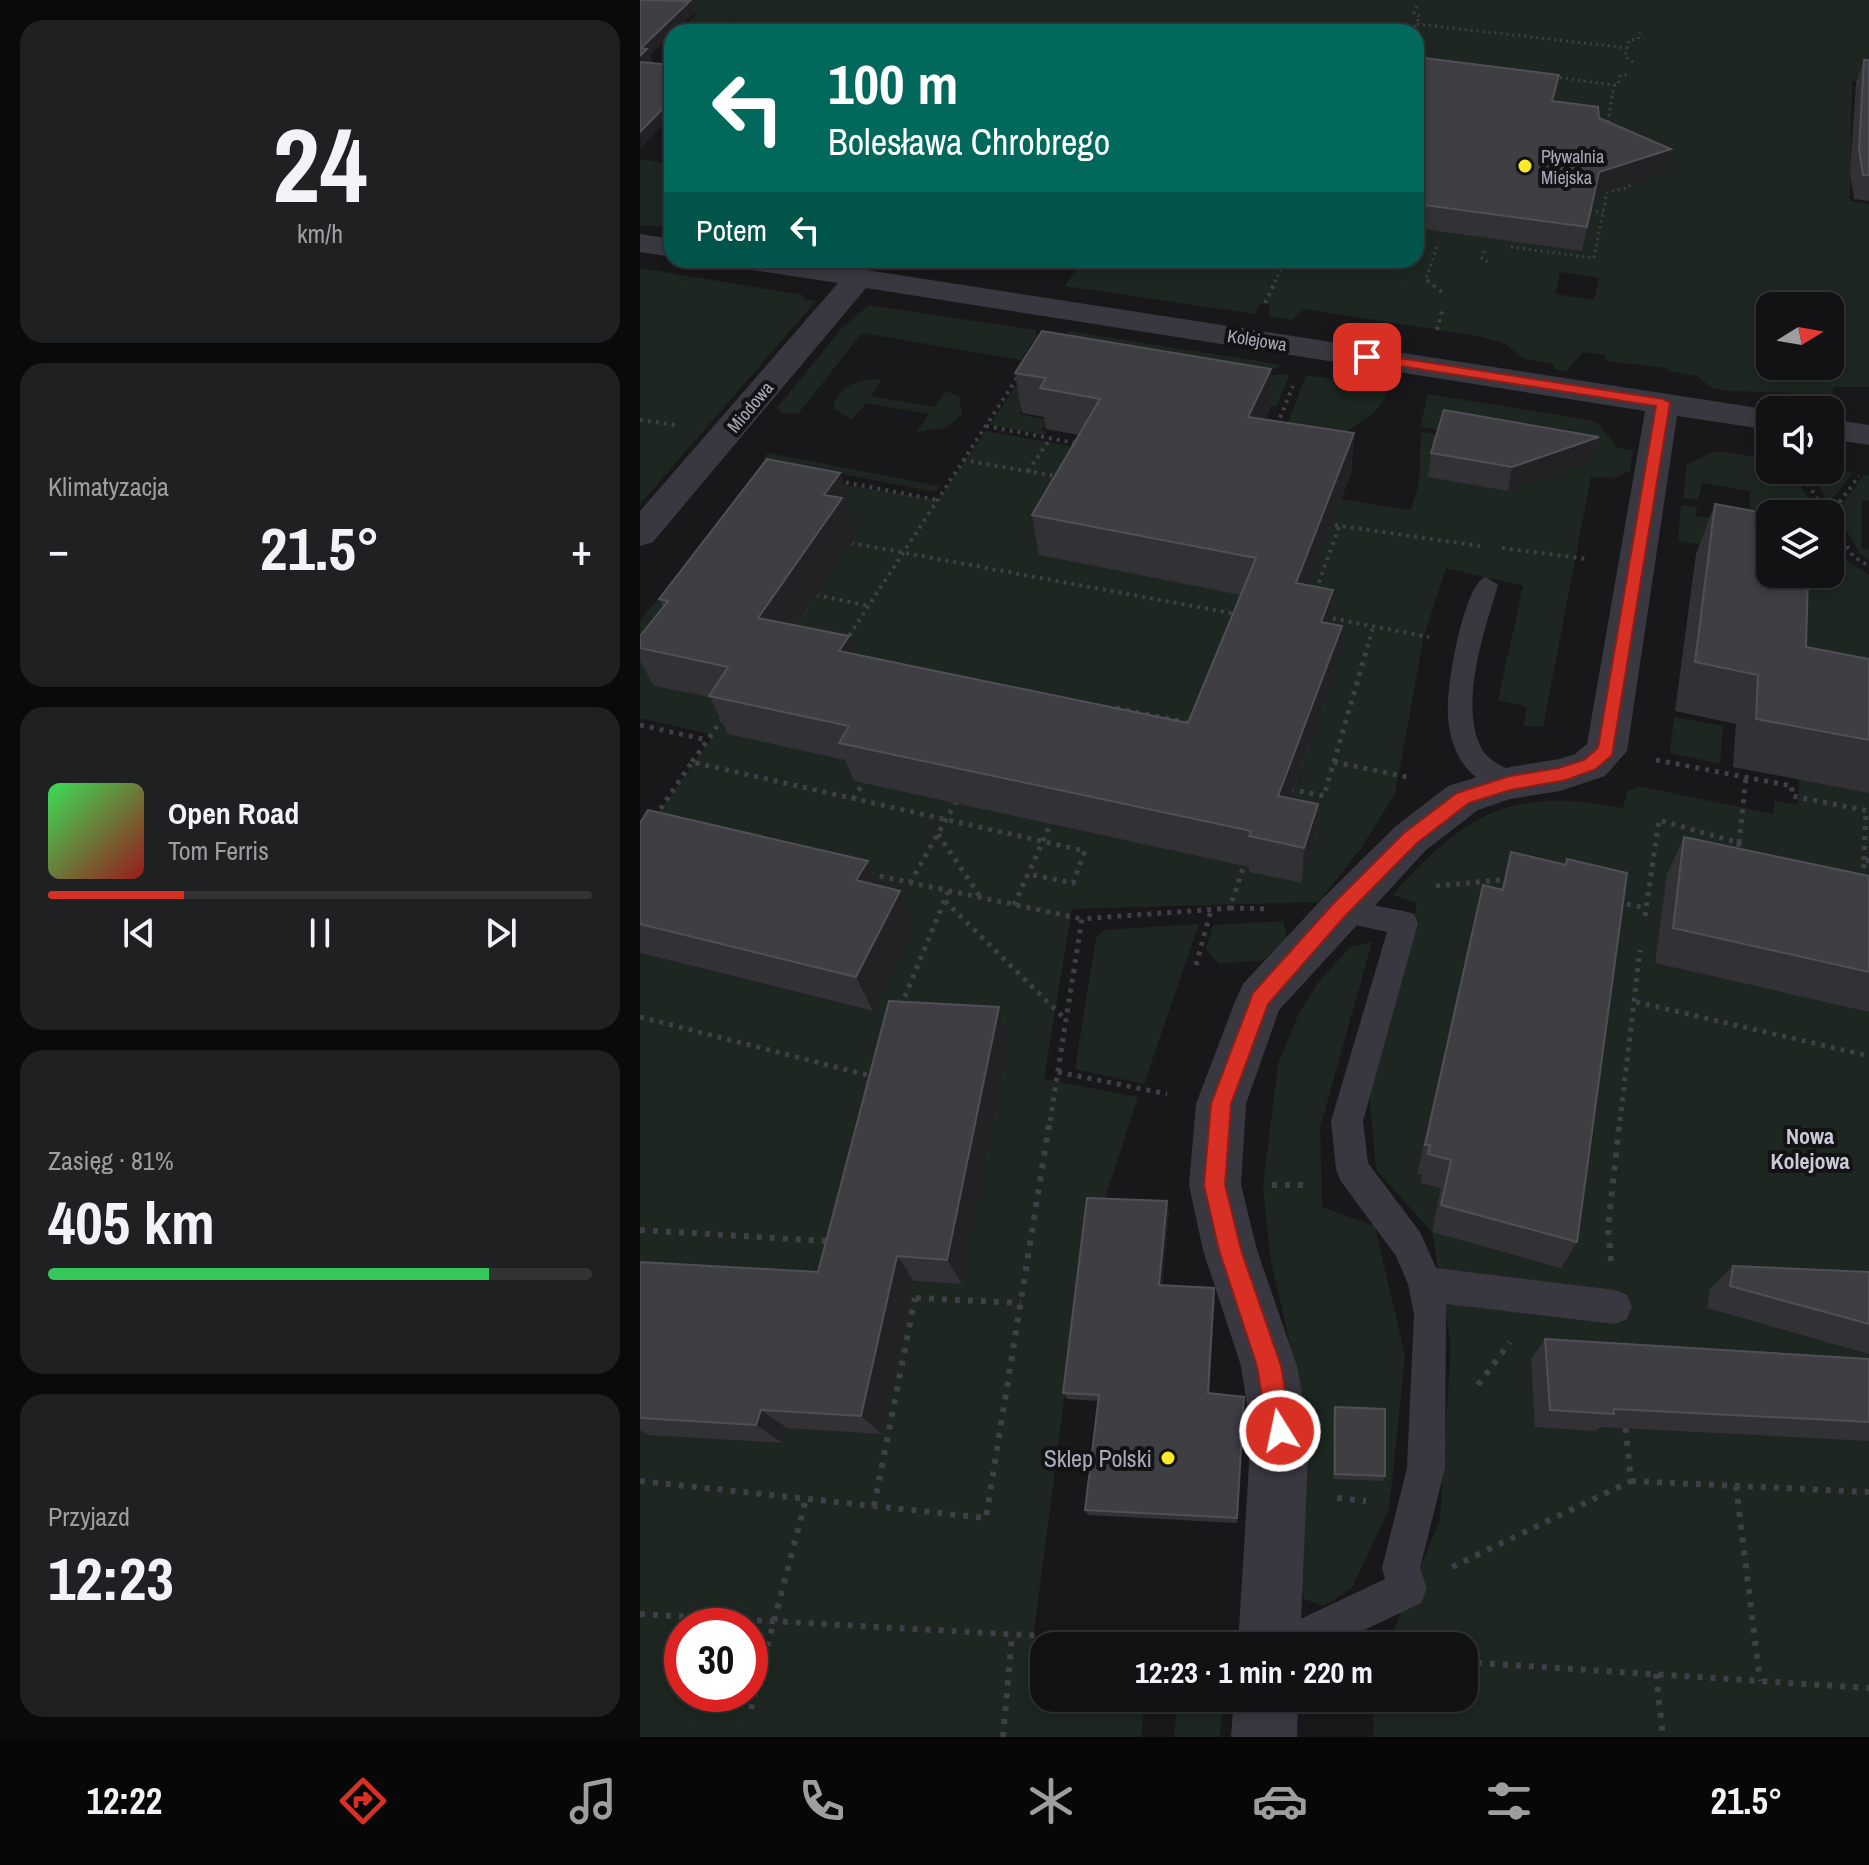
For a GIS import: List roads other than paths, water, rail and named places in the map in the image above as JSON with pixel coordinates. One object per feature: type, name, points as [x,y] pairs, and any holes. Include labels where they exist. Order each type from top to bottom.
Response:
[{"type":"street","name":"Kolejowa","points":[[796,268],[1756,418]]},
{"type":"street","name":"Miodowa","points":[[640,534],[859,278]]},
{"type":"street","points":[[1270,1632],[1280,1431],[1269,1366],[1230,1250],[1215,1185],[1221,1104],[1260,999],[1339,911],[1411,838],[1463,798],[1510,783],[1575,770],[1590,765],[1606,751],[1663,403]]},
{"type":"street","points":[[1844,431],[1869,435]]},
{"type":"street","points":[[1264,1737],[1265,1712]]},
{"type":"lane","points":[[1486,585],[1461,675],[1466,742],[1481,769],[1510,783]]},
{"type":"lane","points":[[1316,1632],[1407,1589],[1401,1568],[1426,1468],[1429,1414],[1431,1314],[1425,1284],[1408,1244],[1352,1169],[1347,1121],[1404,923],[1339,911]]},
{"type":"lane","points":[[1425,1284],[1615,1307]]},
{"type":"place","name":"Pływalnia Miejska","points":[[1525,166]]},
{"type":"place","name":"Sklep Polski","points":[[1168,1458]]},
{"type":"district","name":"Nowa Kolejowa","points":[[1810,1148]]}]
